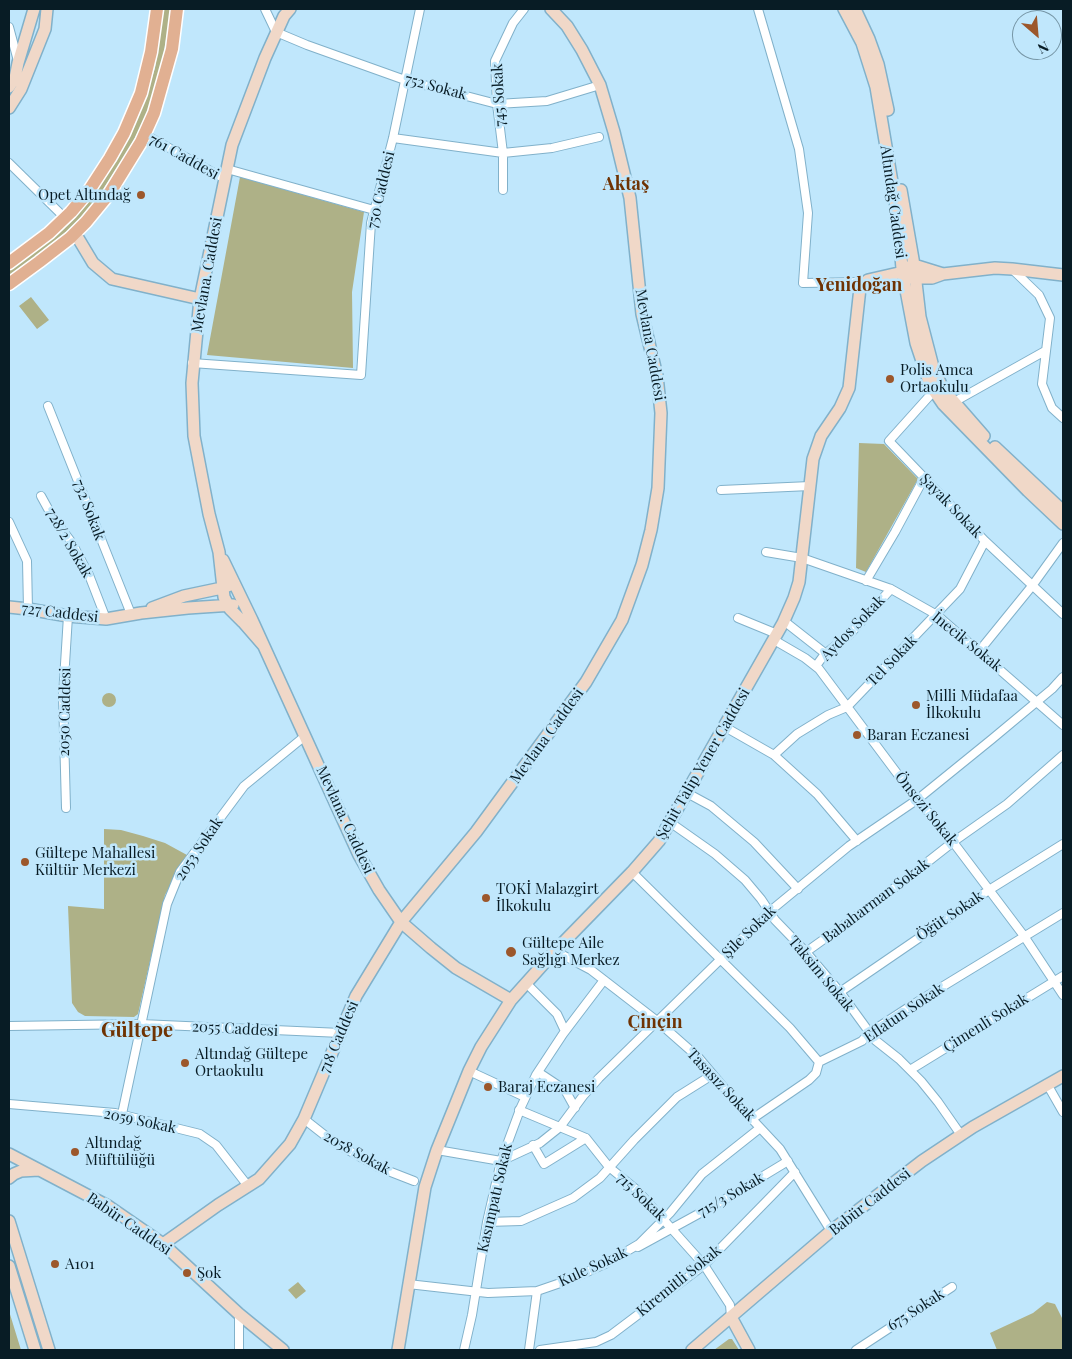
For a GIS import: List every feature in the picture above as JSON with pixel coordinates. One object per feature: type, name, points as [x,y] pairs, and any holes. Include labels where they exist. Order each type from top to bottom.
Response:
[{"type":"main road","points":[[9,264],[65,218],[88,192],[110,158],[132,116],[148,71],[157,9]]},
{"type":"main road","points":[[9,284],[74,233],[86,222],[109,194],[154,113],[172,49],[177,9]]},
{"type":"street","points":[[9,87],[16,78],[18,63],[34,9]]},
{"type":"street","points":[[9,108],[21,89],[45,29],[47,9]]},
{"type":"street","points":[[265,9],[276,32]]},
{"type":"street","name":"Mevlana. Caddesi","points":[[263,645],[227,606],[222,588],[219,552],[209,514],[194,436],[192,363],[200,299],[232,145],[276,32],[290,9]]},
{"type":"street","name":"750 Caddesi","points":[[192,363],[361,375],[371,223],[393,138],[420,9]]},
{"type":"street","name":"745 Sokak","points":[[503,190],[503,154],[497,104],[495,61],[513,22],[524,9]]},
{"type":"street","name":"Mevlana Caddesi","points":[[401,922],[476,832],[591,674],[624,616],[637,582],[648,546],[658,488],[660,401],[653,356],[642,314],[630,193],[600,85],[570,31],[561,18],[551,9]]},
{"type":"street","points":[[758,9],[799,149],[808,212],[803,283],[865,282],[875,278],[906,274],[932,278],[943,274],[995,268],[1012,268],[1063,276]]},
{"type":"street","name":"Altındağ Caddesi","points":[[844,9],[862,43],[876,87],[918,352],[933,392],[942,404],[1063,524]]},
{"type":"street","name":"Altındağ Caddesi","points":[[855,9],[869,39],[884,86],[914,265]]},
{"type":"street","points":[[9,27],[18,63]]},
{"type":"street","name":"752 Sokak","points":[[276,32],[405,80],[497,104],[547,101],[600,85]]},
{"type":"street","name":"761 Caddesi","points":[[144,134],[226,174],[374,210]]},
{"type":"street","points":[[393,138],[503,154],[552,148],[599,137]]},
{"type":"street","points":[[9,163],[65,218]]},
{"type":"street","points":[[74,233],[93,262],[112,279],[200,299]]},
{"type":"street","points":[[906,274],[914,265],[943,274]]},
{"type":"street","points":[[1012,268],[1039,295],[1050,318],[1042,384],[1052,408],[1063,418]]},
{"type":"street","name":"Altındağ Caddesi","points":[[906,274],[932,367],[943,389],[990,442],[1063,511]]},
{"type":"street","name":"Şehit Talip Yener Caddesi","points":[[398,1350],[426,1187],[437,1150],[469,1071],[481,1047],[511,1000],[659,841],[671,823],[784,621],[797,590],[813,459],[818,444],[849,388],[860,288],[865,282]]},
{"type":"street","points":[[954,402],[1045,351]]},
{"type":"street","name":"Şayak Sokak","points":[[933,392],[889,441],[985,541],[1063,614]]},
{"type":"street","name":"732 Sokak","points":[[48,406],[136,614]]},
{"type":"street","points":[[866,580],[924,478]]},
{"type":"street","points":[[721,490],[810,486]]},
{"type":"street","name":"728/2 Sokak","points":[[41,496],[52,516],[72,543],[89,575],[106,619]]},
{"type":"street","points":[[9,522],[26,561],[28,609]]},
{"type":"street","name":"Tel Sokak","points":[[774,755],[797,734],[847,706],[960,589],[985,541]]},
{"type":"street","points":[[980,650],[1032,586],[1063,543]]},
{"type":"street","name":"Mevlana. Caddesi","points":[[219,552],[245,604],[359,856],[379,890],[401,922],[456,968],[511,1000]]},
{"type":"street","name":"İnecik Sokak","points":[[766,552],[802,558],[891,589],[937,614],[1063,725]]},
{"type":"street","name":"727 Caddesi","points":[[136,614],[184,596],[222,588],[234,583]]},
{"type":"street","name":"Aydos Sokak","points":[[816,666],[826,654],[850,634],[891,589]]},
{"type":"street","name":"727 Caddesi","points":[[9,608],[106,619],[202,606],[245,604]]},
{"type":"street","name":"2050 Caddesi","points":[[66,808],[63,714],[68,616]]},
{"type":"street","name":"Önsezi Sokak","points":[[738,618],[775,637],[816,666],[908,788],[953,842],[1024,936],[1063,994]]},
{"type":"street","points":[[784,621],[826,654]]},
{"type":"street","name":"Şile Sokak","points":[[501,1161],[532,1145],[540,1143],[560,1127],[583,1096],[600,1078],[769,912],[857,841],[918,799],[1038,702],[1063,677]]},
{"type":"street","points":[[724,727],[774,755],[816,794],[857,841]]},
{"type":"street","name":"2053 Sokak","points":[[122,1114],[168,904],[180,872],[244,786],[305,736]]},
{"type":"street","name":"Babaharman Sokak","points":[[806,952],[1007,804],[1063,756]]},
{"type":"street","points":[[687,793],[711,806],[754,842],[798,889]]},
{"type":"street","name":"Taksim Sokak","points":[[671,823],[705,846],[737,873],[757,894],[779,925],[806,952],[840,992],[869,1033],[910,1070],[938,1102],[961,1135]]},
{"type":"street","name":"Öğüt Sokak","points":[[840,992],[989,890],[1063,844]]},
{"type":"street","points":[[632,872],[790,1028],[819,1062],[816,1073],[809,1080],[752,1119]]},
{"type":"street","name":"Eflatun Sokak","points":[[819,1062],[851,1048],[862,1041],[869,1033],[909,1007],[1063,913]]},
{"type":"street","name":"718 Caddesi","points":[[163,1244],[258,1179],[290,1144],[304,1120],[356,996],[401,922]]},
{"type":"street","name":"Tasasız Sokak","points":[[555,951],[604,980],[657,1021],[699,1058],[712,1075],[780,1149],[832,1231]]},
{"type":"street","name":"Çimenli Sokak","points":[[910,1070],[1063,976]]},
{"type":"street","name":"Kasımpatı Sokak","points":[[464,1350],[487,1222],[501,1161],[520,1110],[538,1072],[565,1031],[604,980]]},
{"type":"street","points":[[526,983],[557,1014],[565,1031]]},
{"type":"street","name":"2055 Caddesi","points":[[9,1026],[141,1024],[341,1033]]},
{"type":"street","points":[[469,1071],[525,1097]]},
{"type":"street","points":[[538,1072],[565,1090],[575,1108]]},
{"type":"street","points":[[487,1222],[521,1221],[573,1198],[600,1178],[676,1097],[712,1075]]},
{"type":"street","name":"Babür Caddesi","points":[[692,1350],[832,1231],[898,1180],[961,1135],[1063,1076]]},
{"type":"street","points":[[1048,1084],[1063,1112]]},
{"type":"street","name":"2059 Sokak","points":[[9,1104],[122,1114],[200,1134],[216,1145],[248,1186]]},
{"type":"street","name":"715 Sokak","points":[[520,1110],[586,1138],[609,1167],[637,1190],[704,1265],[730,1305],[731,1317]]},
{"type":"street","name":"2058 Sokak","points":[[304,1120],[332,1141],[378,1167],[414,1181]]},
{"type":"street","name":"Kule Sokak","points":[[408,1284],[475,1292],[537,1291],[569,1280],[605,1264],[638,1244],[664,1219],[702,1174],[760,1128]]},
{"type":"street","points":[[532,1145],[544,1164],[586,1138]]},
{"type":"street","points":[[437,1150],[501,1161]]},
{"type":"street","name":"Babür Caddesi","points":[[9,1154],[108,1206],[163,1244],[239,1314],[283,1350]]},
{"type":"street","name":"715/3 Sokak","points":[[625,1252],[642,1246],[673,1229],[788,1161]]},
{"type":"street","points":[[9,1178],[21,1171],[41,1170]]},
{"type":"street","name":"Kiremitli Sokak","points":[[540,1350],[596,1342],[611,1335],[704,1265],[795,1172]]},
{"type":"street","points":[[9,1221],[49,1350]]},
{"type":"street","points":[[9,1266],[36,1350]]},
{"type":"street","name":"675 Sokak","points":[[856,1350],[952,1286]]},
{"type":"street","points":[[529,1350],[537,1291]]},
{"type":"street","points":[[239,1314],[239,1350]]},
{"type":"street","points":[[731,1317],[749,1350]]},
{"type":"green space","points":[[164,9],[171,9],[159,82],[143,122],[128,151],[100,194],[80,218],[58,240],[9,276],[9,270],[20,262],[130,134],[145,100],[155,68]]},
{"type":"green space","points":[[240,177],[364,212],[352,292],[353,368],[207,355]]},
{"type":"green space","points":[[31,297],[49,320],[37,329],[19,306]]},
{"type":"green space","points":[[859,443],[884,444],[918,479],[866,572],[856,568]]},
{"type":"green space","points":[[106,693],[112,693],[116,700],[112,707],[106,707],[102,703],[102,697]]},
{"type":"green space","points":[[104,829],[121,830],[143,836],[165,843],[187,855],[165,895],[138,1014],[134,1017],[85,1016],[78,1012],[72,1003],[68,906],[104,909]]},
{"type":"green space","points":[[298,1282],[306,1291],[296,1299],[288,1290]]},
{"type":"green space","points":[[1047,1302],[1055,1304],[1063,1320],[1063,1350],[997,1350],[990,1333],[1033,1313]]},
{"type":"green space","points":[[9,1311],[21,1350],[9,1350]]},
{"type":"green space","points":[[729,1339],[732,1339],[739,1350],[714,1350]]},
{"type":"place","name":"Opet Altındağ","points":[[141,195]]},
{"type":"place","name":"Polis Amca Ortaokulu","points":[[890,379]]},
{"type":"place","name":"Milli Müdafaa İlkokulu","points":[[916,705]]},
{"type":"place","name":"Baran Eczanesi","points":[[857,735]]},
{"type":"place","name":"Gültepe Mahallesi Kültür Merkezi","points":[[25,862]]},
{"type":"place","name":"TOKİ Malazgirt İlkokulu","points":[[486,898]]},
{"type":"place","name":"Gültepe Aile Sağlığı Merkez","points":[[511,952]]},
{"type":"place","name":"Altındağ Gültepe Ortaokulu","points":[[185,1063]]},
{"type":"place","name":"Baraj Eczanesi","points":[[488,1087]]},
{"type":"place","name":"Altındağ Müftülüğü","points":[[75,1152]]},
{"type":"place","name":"A101","points":[[55,1264]]},
{"type":"place","name":"Şok","points":[[187,1273]]},
{"type":"district","name":"Aktaş","points":[[626,184]]},
{"type":"district","name":"Yenidoğan","points":[[859,285]]},
{"type":"district","name":"Çinçin","points":[[655,1022]]},
{"type":"district","name":"Gültepe","points":[[137,1031]]}]
